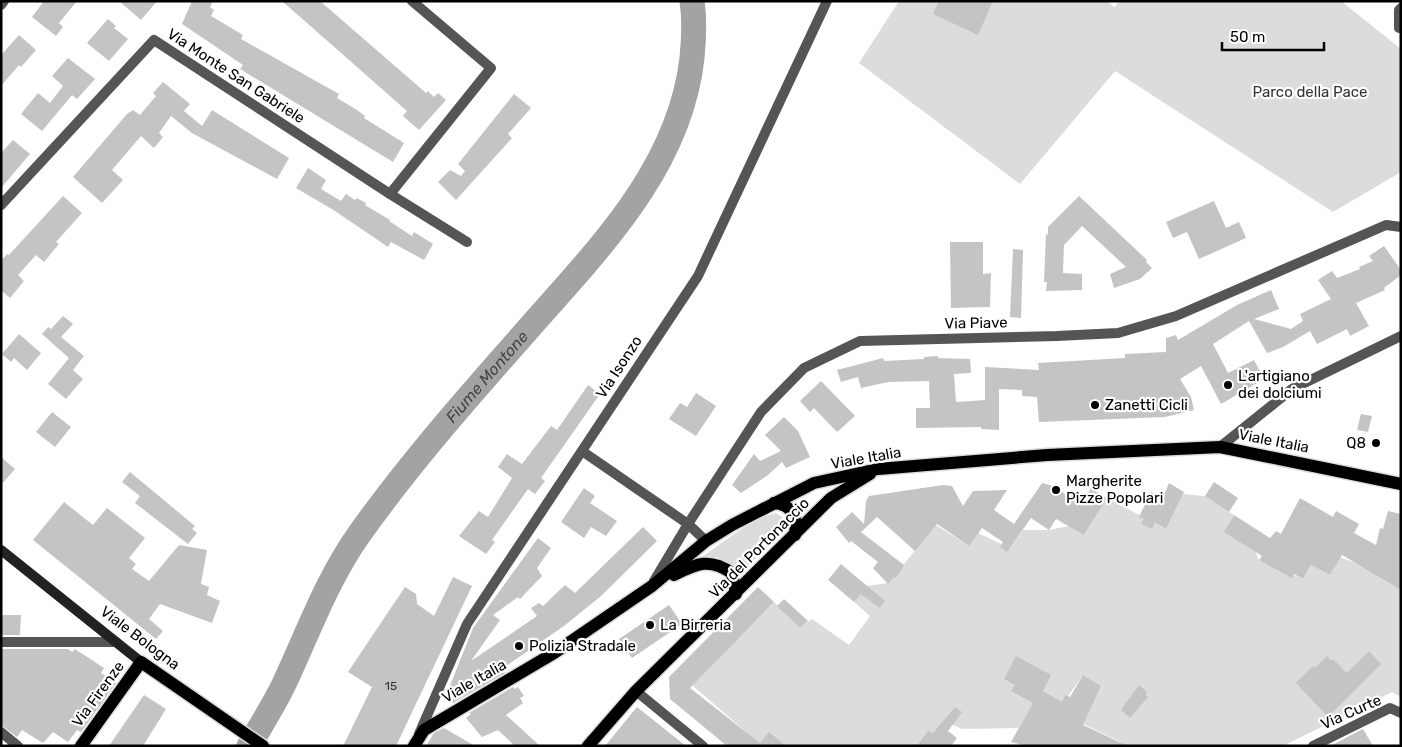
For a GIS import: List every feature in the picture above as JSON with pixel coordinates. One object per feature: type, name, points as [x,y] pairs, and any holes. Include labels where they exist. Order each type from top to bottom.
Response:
[{"type":"main road","name":"Viale Italia","points":[[415,743],[424,730],[554,652],[652,586],[706,541],[814,483],[878,469],[1047,454],[1220,447],[1401,484]]},
{"type":"main road","name":"Via del Portonaccio","points":[[588,746],[636,691],[831,498],[878,469]]},
{"type":"main road","points":[[774,504],[782,504],[791,509],[795,516],[794,535]]},
{"type":"main road","name":"Viale Bologna","points":[[1,550],[142,662],[263,746]]},
{"type":"main road","points":[[652,586],[698,563],[721,565],[732,573],[736,594]]},
{"type":"main road","name":"Via Firenze","points":[[81,746],[142,662]]},
{"type":"street","points":[[1,5],[4,1]]},
{"type":"street","points":[[390,194],[491,68],[412,1]]},
{"type":"street","name":"Via Isonzo","points":[[415,743],[467,624],[698,276],[827,1]]},
{"type":"street","points":[[1399,28],[1401,8]]},
{"type":"street","name":"Via Monte San Gabriele","points":[[1,205],[154,40],[467,242]]},
{"type":"street","name":"Via Piave","points":[[652,586],[688,524],[762,412],[804,368],[860,341],[1118,333],[1176,316],[1386,225],[1401,227]]},
{"type":"street","points":[[1220,447],[1292,389],[1401,336]]},
{"type":"street","points":[[582,451],[688,524],[706,541]]},
{"type":"street","points":[[1,642],[116,642]]},
{"type":"street","points":[[636,691],[703,746]]},
{"type":"street","name":"Via Curte","points":[[1313,746],[1390,708],[1401,713]]},
{"type":"street","points":[[1,732],[18,746]]},
{"type":"green space","name":"Parco della Pace","points":[[899,1],[1107,1],[1114,7],[1120,1],[1341,1],[1401,49],[1401,172],[1333,212],[1115,71],[1020,184],[859,63]]},
{"type":"green space","points":[[1183,494],[1205,496],[1234,515],[1225,531],[1255,551],[1259,560],[1303,579],[1311,565],[1330,575],[1340,557],[1358,564],[1401,587],[1401,697],[1392,692],[1283,746],[1120,746],[1121,742],[1083,724],[1101,686],[1083,675],[1063,703],[1041,690],[1019,728],[962,729],[943,721],[928,746],[747,746],[753,738],[692,685],[774,602],[800,628],[812,619],[849,645],[870,616],[854,602],[867,586],[888,583],[936,525],[969,546],[978,533],[1010,548],[1023,530],[1049,530],[1069,526],[1084,535],[1107,498],[1166,529]]},
{"type":"green space","points":[[776,513],[782,517],[785,524],[783,529],[739,576],[734,569],[717,557],[699,559],[746,526]]},
{"type":"pier","points":[[250,711],[279,730],[269,746],[230,746]]},
{"type":"building","points":[[44,1],[77,1],[59,23],[63,27],[56,36],[32,17]]},
{"type":"building","points":[[119,1],[157,1],[141,20]]},
{"type":"building","points":[[192,1],[213,1],[210,7],[214,10],[211,16],[243,35],[241,39],[339,94],[337,98],[357,110],[365,116],[364,118],[404,143],[393,162],[240,69],[243,65],[182,24]]},
{"type":"building","points":[[282,1],[320,1],[426,93],[428,91],[434,97],[438,93],[446,100],[419,130],[403,116],[407,111]]},
{"type":"building","points":[[939,1],[993,1],[978,35],[933,14]]},
{"type":"building","points":[[108,19],[116,26],[114,28],[128,39],[109,61],[87,43]]},
{"type":"building","points":[[19,35],[36,50],[21,67],[19,65],[1,86],[1,55]]},
{"type":"building","points":[[68,58],[95,79],[77,99],[72,95],[42,131],[21,114],[38,93],[50,103],[63,86],[52,76]]},
{"type":"building","points":[[163,82],[190,104],[184,111],[202,126],[212,110],[289,158],[277,179],[192,133],[171,116],[159,133],[163,137],[154,148],[141,136],[112,170],[123,180],[102,203],[73,177],[127,114],[133,110],[140,115],[156,96],[153,93]]},
{"type":"building","points":[[514,94],[531,108],[508,134],[512,138],[456,200],[438,182],[450,170],[461,176],[465,171],[458,164]]},
{"type":"building","points":[[13,140],[30,154],[1,188],[1,153]]},
{"type":"building","points":[[308,168],[326,180],[321,189],[341,201],[346,194],[355,200],[357,198],[412,236],[414,232],[433,244],[424,260],[391,242],[388,247],[335,211],[296,188]]},
{"type":"building","points":[[63,196],[82,213],[56,242],[59,244],[44,262],[36,255],[18,275],[24,281],[10,298],[1,290],[1,261],[7,254],[9,255]]},
{"type":"building","points":[[1079,196],[1147,260],[1146,262],[1152,268],[1140,279],[1114,288],[1110,274],[1126,267],[1082,226],[1064,245],[1063,273],[1082,274],[1082,290],[1046,291],[1047,282],[1044,282],[1048,227]]},
{"type":"building","points":[[1214,201],[1226,228],[1239,222],[1246,238],[1199,259],[1187,232],[1173,238],[1166,222]]},
{"type":"building","points":[[950,242],[983,242],[983,274],[991,273],[990,307],[951,308]]},
{"type":"building","points":[[1384,246],[1401,270],[1401,275],[1384,288],[1385,290],[1356,303],[1369,326],[1350,336],[1347,329],[1317,344],[1310,331],[1283,347],[1267,353],[1249,321],[1213,344],[1228,373],[1254,360],[1264,379],[1221,404],[1201,366],[1180,379],[1191,397],[1194,410],[1165,417],[1039,422],[1037,397],[1022,396],[1022,390],[999,389],[999,430],[981,429],[981,427],[916,428],[916,408],[930,408],[929,381],[888,382],[861,388],[858,377],[841,382],[837,370],[883,358],[884,361],[924,359],[924,357],[938,356],[938,358],[970,359],[971,373],[954,374],[956,402],[985,400],[985,367],[1039,370],[1038,363],[1125,358],[1125,354],[1166,352],[1166,338],[1176,335],[1178,340],[1237,305],[1271,290],[1279,309],[1254,319],[1291,329],[1303,321],[1300,314],[1331,299],[1318,280],[1332,271],[1337,278],[1360,269],[1359,267],[1373,261],[1369,256]]},
{"type":"building","points":[[1013,249],[1023,250],[1021,318],[1010,317]]},
{"type":"building","points":[[63,316],[73,324],[61,337],[84,356],[73,370],[83,379],[66,399],[48,384],[69,358],[42,334],[48,327],[51,329]]},
{"type":"building","points":[[19,334],[41,353],[27,370],[14,358],[11,362],[2,354]]},
{"type":"building","points":[[821,381],[855,416],[837,432],[814,408],[810,412],[800,401]]},
{"type":"building","points":[[588,385],[600,394],[541,478],[545,481],[535,494],[528,489],[492,540],[495,542],[486,554],[459,536],[479,511],[488,517],[512,478],[498,467],[507,454],[522,464],[551,426],[557,430]]},
{"type":"building","points":[[696,393],[716,406],[696,436],[669,419],[680,403],[687,407]]},
{"type":"building","points":[[52,412],[71,427],[55,447],[36,432]]},
{"type":"building","points":[[1361,414],[1372,416],[1368,432],[1357,430]]},
{"type":"building","points":[[784,417],[798,431],[810,457],[786,468],[782,462],[768,475],[741,493],[732,485],[754,454],[760,461],[781,451],[765,435]]},
{"type":"building","points":[[1,457],[15,469],[1,485]]},
{"type":"building","points":[[130,472],[195,526],[192,529],[197,533],[188,544],[135,503],[140,496],[122,482]]},
{"type":"building","points":[[1214,482],[1238,498],[1229,512],[1205,496]]},
{"type":"building","points":[[1042,483],[1050,485],[1082,504],[1091,488],[1107,498],[1084,535],[1056,519],[1049,530],[1031,518],[1007,552],[1000,547],[1003,542],[982,528],[969,546],[937,524],[915,551],[877,517],[861,532],[904,565],[896,578],[894,577],[888,584],[873,568],[878,562],[851,541],[849,543],[836,527],[852,512],[864,524],[866,501],[869,496],[943,485],[952,486],[963,506],[973,491],[1007,490],[994,510],[1014,524]]},
{"type":"building","points":[[1169,483],[1184,492],[1166,529],[1155,523],[1152,529],[1141,524],[1144,519],[1139,517],[1151,492],[1163,497]]},
{"type":"building","points":[[584,488],[595,496],[590,503],[617,521],[606,536],[591,527],[584,538],[561,522]]},
{"type":"building","points":[[1300,498],[1333,517],[1336,511],[1359,524],[1354,533],[1376,545],[1380,528],[1383,529],[1388,511],[1401,514],[1401,590],[1342,555],[1330,575],[1311,565],[1303,579],[1294,574],[1292,578],[1259,560],[1262,556],[1224,532],[1234,515],[1270,538],[1276,531],[1281,534]]},
{"type":"building","points":[[64,502],[93,525],[107,508],[145,538],[129,558],[136,564],[132,569],[149,581],[179,545],[207,550],[201,584],[209,587],[207,595],[220,601],[212,623],[160,604],[149,619],[163,631],[156,639],[33,540]]},
{"type":"building","points":[[643,527],[657,541],[601,596],[564,626],[502,669],[505,673],[453,703],[445,698],[473,628],[538,538],[551,548],[537,568],[542,576],[520,599],[518,597],[493,615],[500,620],[471,661],[537,616],[531,608],[539,603],[543,606],[565,585],[575,593]]},
{"type":"building","points":[[841,564],[885,601],[880,608],[861,594],[854,602],[828,580]]},
{"type":"building","points":[[453,577],[472,586],[396,746],[343,746],[372,687],[348,672],[405,587],[416,594],[417,604],[434,616]]},
{"type":"building","points":[[758,587],[774,602],[690,688],[760,743],[769,732],[786,746],[727,746],[670,699],[669,677]]},
{"type":"building","points":[[784,599],[808,621],[800,628],[777,606]]},
{"type":"building","points":[[669,605],[682,624],[632,658],[619,639]]},
{"type":"building","points":[[1,615],[21,615],[20,635],[1,635]]},
{"type":"building","points":[[1,649],[68,649],[72,652],[75,649],[104,668],[101,673],[116,683],[81,732],[77,730],[68,742],[53,732],[43,743],[22,730],[17,737],[1,725]]},
{"type":"building","points":[[1369,651],[1381,664],[1328,717],[1296,683],[1313,666],[1315,668],[1327,656],[1332,661],[1333,659],[1347,673]]},
{"type":"building","points":[[1016,656],[1051,675],[1043,691],[1062,702],[1065,695],[1070,697],[1083,675],[1101,686],[1083,725],[1128,746],[1028,746],[1011,742],[1033,703],[1011,691],[1015,685],[1004,679]]},
{"type":"building","points":[[1139,685],[1147,692],[1145,694],[1148,697],[1130,718],[1121,710]]},
{"type":"building","points":[[513,687],[515,689],[518,687],[524,696],[520,698],[523,703],[506,715],[540,746],[515,746],[498,730],[482,737],[466,718],[471,714],[469,713]]},
{"type":"building","points":[[144,695],[166,709],[143,746],[109,746]]},
{"type":"building","points":[[637,707],[686,746],[605,746]]},
{"type":"building","points":[[955,707],[962,712],[948,731],[957,738],[951,746],[917,746],[928,731],[933,733]]},
{"type":"building","points":[[444,728],[475,746],[426,746],[434,733]]},
{"type":"building","points":[[1363,729],[1373,746],[1331,746],[1351,735]]},
{"type":"waterway","name":"Fiume Montone","points":[[249,746],[280,692],[328,588],[360,533],[396,484],[435,437],[600,247],[650,177],[669,140],[684,100],[693,51],[694,23],[692,1]]},
{"type":"place","name":"L'artigiano dei dolciumi","points":[[1228,385]]},
{"type":"place","name":"Zanetti Cicli","points":[[1095,405]]},
{"type":"place","name":"Q8","points":[[1376,443]]},
{"type":"place","name":"Margherite Pizze Popolari","points":[[1056,490]]},
{"type":"place","name":"La Birreria","points":[[650,625]]},
{"type":"place","name":"Polizia Stradale","points":[[519,646]]}]
